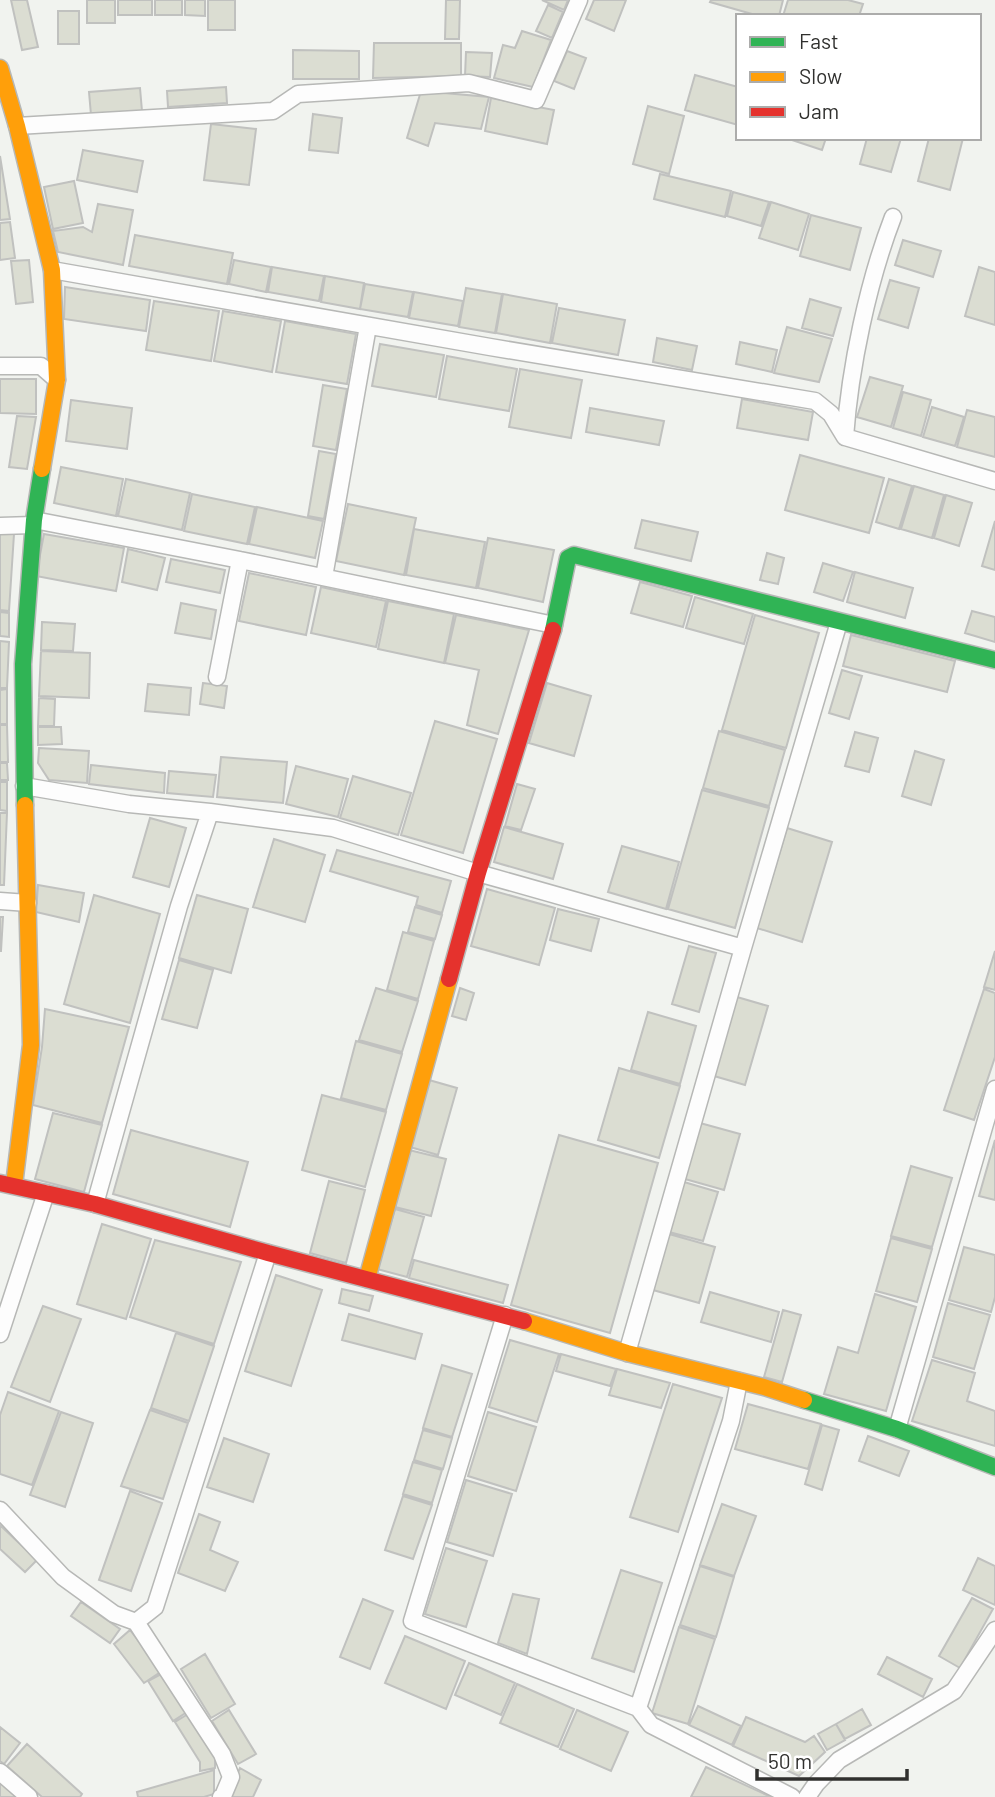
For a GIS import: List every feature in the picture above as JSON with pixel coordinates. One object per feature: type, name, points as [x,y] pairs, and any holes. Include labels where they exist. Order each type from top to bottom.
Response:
[{"type":"street","points":[[17,126],[273,111],[298,94],[470,83],[536,100],[579,0]]},
{"type":"street","points":[[0,69],[17,126],[52,270],[57,380],[33,523],[23,664],[31,1045],[18,1144],[7,1184],[95,1204],[505,1315],[627,1353],[764,1387],[897,1429],[995,1467]]},
{"type":"street","points":[[845,437],[847,406],[864,315],[893,217]]},
{"type":"street","points":[[52,270],[815,401],[831,414],[845,437],[995,481]]},
{"type":"street","points":[[324,577],[368,326]]},
{"type":"street","points":[[0,366],[41,366],[57,380]]},
{"type":"street","points":[[0,526],[33,523],[240,559],[554,625]]},
{"type":"street","points":[[367,1279],[478,873],[554,625],[568,558],[574,555],[995,660]]},
{"type":"street","points":[[217,677],[240,559]]},
{"type":"street","points":[[627,1353],[839,622]]},
{"type":"street","points":[[24,786],[129,804],[333,828],[478,873],[743,948]]},
{"type":"street","points":[[95,1204],[179,906],[210,812]]},
{"type":"street","points":[[0,901],[28,903]]},
{"type":"street","points":[[897,1429],[995,1089]]},
{"type":"street","points":[[0,1334],[46,1194]]},
{"type":"street","points":[[136,1622],[155,1607],[268,1253]]},
{"type":"street","points":[[505,1315],[412,1621],[638,1708],[651,1725],[792,1797]]},
{"type":"street","points":[[638,1708],[731,1421],[739,1381]]},
{"type":"street","points":[[0,1510],[63,1577],[114,1614],[136,1622],[222,1754],[231,1777],[221,1797]]},
{"type":"street","points":[[807,1797],[839,1760],[954,1691],[995,1630]]},
{"type":"street","points":[[0,1772],[29,1797]]},
{"type":"building","points":[[11,0],[27,0],[38,47],[22,50]]},
{"type":"building","points":[[87,0],[115,0],[115,23],[87,23]]},
{"type":"building","points":[[118,0],[152,0],[152,15],[118,15]]},
{"type":"building","points":[[155,0],[182,0],[182,15],[155,15]]},
{"type":"building","points":[[185,0],[205,0],[205,16],[185,15]]},
{"type":"building","points":[[208,0],[235,0],[235,30],[208,30]]},
{"type":"building","points":[[446,0],[460,0],[459,39],[445,39]]},
{"type":"building","points":[[542,0],[568,0],[564,10]]},
{"type":"building","points":[[594,0],[626,0],[614,31],[586,19]]},
{"type":"building","points":[[783,0],[780,14],[752,14],[710,2]]},
{"type":"building","points":[[788,0],[848,0],[863,4],[860,14],[784,14]]},
{"type":"building","points":[[548,5],[563,12],[552,38],[536,31]]},
{"type":"building","points":[[58,11],[79,11],[79,44],[58,44]]},
{"type":"building","points":[[522,31],[551,40],[533,87],[494,78],[503,45],[515,48]]},
{"type":"building","points":[[374,43],[461,43],[461,76],[373,78]]},
{"type":"building","points":[[293,50],[359,51],[359,79],[293,79]]},
{"type":"building","points":[[567,51],[586,58],[574,89],[554,81]]},
{"type":"building","points":[[466,52],[492,53],[490,77],[465,76]]},
{"type":"building","points":[[695,75],[736,86],[736,124],[685,110]]},
{"type":"building","points":[[226,87],[227,103],[168,107],[167,91]]},
{"type":"building","points":[[140,88],[142,111],[91,115],[89,92]]},
{"type":"building","points":[[421,91],[489,97],[481,129],[435,123],[428,146],[407,138]]},
{"type":"building","points":[[491,98],[554,110],[547,144],[485,131]]},
{"type":"building","points":[[648,106],[684,116],[669,174],[633,164]]},
{"type":"building","points":[[313,114],[342,118],[338,153],[309,150]]},
{"type":"building","points":[[211,124],[256,129],[249,185],[204,180]]},
{"type":"building","points":[[792,140],[825,140],[822,150]]},
{"type":"building","points":[[866,140],[900,140],[891,172],[860,164]]},
{"type":"building","points":[[928,140],[962,140],[950,190],[918,181]]},
{"type":"building","points":[[83,150],[143,161],[137,192],[77,180]]},
{"type":"building","points":[[0,156],[10,219],[0,220]]},
{"type":"building","points":[[660,174],[731,191],[725,217],[654,199]]},
{"type":"building","points":[[74,181],[83,223],[53,229],[44,187]]},
{"type":"building","points":[[733,192],[769,202],[761,226],[727,216]]},
{"type":"building","points":[[771,202],[809,214],[798,250],[759,238]]},
{"type":"building","points":[[98,204],[133,210],[123,265],[58,252],[53,231],[83,227],[92,232]]},
{"type":"building","points":[[811,215],[861,228],[850,270],[800,256]]},
{"type":"building","points":[[10,222],[15,258],[0,260],[0,223]]},
{"type":"building","points":[[135,235],[233,253],[227,284],[129,266]]},
{"type":"building","points":[[903,240],[941,251],[933,277],[895,265]]},
{"type":"building","points":[[29,260],[33,302],[16,304],[11,261]]},
{"type":"building","points":[[234,260],[271,267],[266,292],[229,284]]},
{"type":"building","points":[[272,267],[324,276],[319,301],[268,292]]},
{"type":"building","points":[[979,267],[995,272],[995,325],[965,316]]},
{"type":"building","points":[[325,276],[364,283],[360,309],[321,302]]},
{"type":"building","points":[[890,280],[919,288],[908,328],[878,319]]},
{"type":"building","points":[[365,284],[413,292],[408,317],[360,309]]},
{"type":"building","points":[[65,287],[150,300],[146,331],[64,319]]},
{"type":"building","points":[[466,288],[502,294],[495,333],[459,327]]},
{"type":"building","points":[[414,292],[463,301],[458,326],[409,318]]},
{"type":"building","points":[[503,294],[557,304],[550,343],[496,333]]},
{"type":"building","points":[[810,299],[841,308],[833,336],[802,328]]},
{"type":"building","points":[[154,301],[219,311],[211,361],[146,350]]},
{"type":"building","points":[[559,308],[625,320],[618,355],[552,343]]},
{"type":"building","points":[[223,311],[281,321],[272,372],[214,361]]},
{"type":"building","points":[[285,321],[356,334],[347,384],[276,372]]},
{"type":"building","points":[[787,327],[832,339],[819,382],[774,373]]},
{"type":"building","points":[[657,338],[697,346],[692,370],[653,362]]},
{"type":"building","points":[[740,342],[777,350],[772,372],[736,364]]},
{"type":"building","points":[[380,344],[444,355],[436,397],[372,386]]},
{"type":"building","points":[[447,356],[517,369],[509,411],[439,399]]},
{"type":"building","points":[[520,369],[582,380],[571,438],[509,427]]},
{"type":"building","points":[[870,377],[903,386],[891,427],[857,417]]},
{"type":"building","points":[[0,379],[36,379],[36,414],[0,413]]},
{"type":"building","points":[[323,385],[347,389],[336,450],[313,446]]},
{"type":"building","points":[[903,392],[931,400],[921,436],[893,428]]},
{"type":"building","points":[[742,399],[813,412],[808,440],[737,428]]},
{"type":"building","points":[[71,400],[132,408],[127,449],[66,441]]},
{"type":"building","points":[[932,407],[964,417],[955,446],[923,437]]},
{"type":"building","points":[[590,408],[664,421],[659,445],[586,432]]},
{"type":"building","points":[[967,410],[995,417],[995,457],[957,447]]},
{"type":"building","points":[[17,416],[36,417],[27,469],[9,467]]},
{"type":"building","points":[[319,451],[336,454],[324,519],[308,516]]},
{"type":"building","points":[[800,455],[884,478],[869,533],[785,510]]},
{"type":"building","points":[[61,467],[123,479],[116,516],[54,503]]},
{"type":"building","points":[[126,479],[190,493],[182,530],[118,516]]},
{"type":"building","points":[[889,479],[912,486],[899,529],[876,522]]},
{"type":"building","points":[[914,486],[944,495],[932,538],[901,529]]},
{"type":"building","points":[[192,494],[255,507],[247,544],[184,531]]},
{"type":"building","points":[[946,495],[972,503],[959,546],[934,538]]},
{"type":"building","points":[[348,504],[416,518],[404,575],[336,561]]},
{"type":"building","points":[[257,507],[323,521],[315,558],[249,544]]},
{"type":"building","points":[[642,520],[698,532],[691,561],[635,548]]},
{"type":"building","points":[[995,521],[995,570],[982,566]]},
{"type":"building","points":[[414,529],[485,542],[476,588],[406,575]]},
{"type":"building","points":[[0,533],[14,534],[9,611],[0,610]]},
{"type":"building","points":[[44,534],[124,548],[116,591],[36,576]]},
{"type":"building","points":[[488,538],[554,550],[543,602],[478,588]]},
{"type":"building","points":[[128,549],[165,558],[157,590],[122,582]]},
{"type":"building","points":[[767,553],[784,558],[778,584],[760,580]]},
{"type":"building","points":[[171,559],[225,570],[220,593],[166,582]]},
{"type":"building","points":[[823,563],[853,572],[843,601],[814,592]]},
{"type":"building","points":[[855,572],[913,588],[905,618],[847,602]]},
{"type":"building","points":[[249,573],[316,587],[306,635],[239,621]]},
{"type":"building","points":[[640,582],[692,596],[683,627],[631,613]]},
{"type":"building","points":[[321,587],[386,601],[376,647],[311,633]]},
{"type":"building","points":[[695,597],[753,614],[744,644],[686,628]]},
{"type":"building","points":[[388,601],[454,614],[444,663],[378,649]]},
{"type":"building","points":[[181,603],[216,610],[211,639],[175,633]]},
{"type":"building","points":[[972,611],[995,617],[995,642],[965,633]]},
{"type":"building","points":[[0,612],[9,613],[9,637],[0,636]]},
{"type":"building","points":[[456,615],[529,630],[498,734],[467,725],[479,670],[445,663]]},
{"type":"building","points":[[755,615],[819,633],[786,748],[722,730]]},
{"type":"building","points":[[42,622],[75,624],[73,651],[41,650]]},
{"type":"building","points":[[851,635],[955,661],[947,692],[843,666]]},
{"type":"building","points":[[0,641],[9,642],[7,688],[0,688]]},
{"type":"building","points":[[41,651],[90,653],[89,698],[39,696]]},
{"type":"building","points":[[842,670],[862,676],[849,719],[829,713]]},
{"type":"building","points":[[203,683],[227,686],[224,708],[200,704]]},
{"type":"building","points":[[547,683],[591,696],[574,756],[529,743]]},
{"type":"building","points":[[148,684],[191,688],[189,715],[145,711]]},
{"type":"building","points":[[7,689],[7,724],[0,724],[0,690]]},
{"type":"building","points":[[39,698],[55,699],[54,726],[38,726]]},
{"type":"building","points":[[435,721],[497,739],[463,853],[401,835]]},
{"type":"building","points":[[0,725],[7,725],[8,762],[0,762]]},
{"type":"building","points":[[38,727],[61,727],[62,744],[38,745]]},
{"type":"building","points":[[719,731],[785,750],[769,806],[703,788]]},
{"type":"building","points":[[855,732],[878,738],[869,772],[845,766]]},
{"type":"building","points":[[39,748],[89,751],[87,783],[49,780],[38,763]]},
{"type":"building","points":[[915,751],[944,760],[931,805],[902,796]]},
{"type":"building","points":[[221,757],[287,762],[283,803],[217,797]]},
{"type":"building","points":[[0,763],[7,763],[8,780],[0,780]]},
{"type":"building","points":[[91,765],[165,773],[164,793],[89,784]]},
{"type":"building","points":[[296,766],[348,779],[338,817],[286,804]]},
{"type":"building","points":[[169,771],[216,775],[213,797],[167,793]]},
{"type":"building","points":[[353,776],[411,793],[398,835],[340,818]]},
{"type":"building","points":[[0,782],[7,782],[7,811],[0,810]]},
{"type":"building","points":[[517,784],[535,789],[521,830],[505,826]]},
{"type":"building","points":[[702,790],[769,808],[735,928],[668,909]]},
{"type":"building","points":[[0,813],[7,813],[4,885],[0,885]]},
{"type":"building","points":[[150,818],[186,828],[169,887],[133,877]]},
{"type":"building","points":[[504,827],[563,844],[553,879],[494,862]]},
{"type":"building","points":[[787,828],[832,842],[802,942],[757,928]]},
{"type":"building","points":[[274,839],[325,855],[305,922],[253,907]]},
{"type":"building","points":[[622,846],[679,862],[666,909],[608,892]]},
{"type":"building","points":[[337,850],[451,881],[442,913],[416,905],[418,897],[330,871]]},
{"type":"building","points":[[38,885],[84,893],[79,922],[36,912]]},
{"type":"building","points":[[487,889],[555,908],[539,965],[471,946]]},
{"type":"building","points":[[94,895],[160,914],[130,1023],[64,1004]]},
{"type":"building","points":[[197,895],[248,909],[231,973],[179,958]]},
{"type":"building","points":[[415,907],[442,915],[435,939],[408,932]]},
{"type":"building","points":[[558,909],[599,919],[591,951],[550,940]]},
{"type":"building","points":[[0,917],[3,917],[1,951],[0,951]]},
{"type":"building","points":[[403,932],[434,941],[418,999],[387,990]]},
{"type":"building","points":[[689,946],[716,953],[699,1012],[672,1004]]},
{"type":"building","points":[[995,951],[995,990],[984,987]]},
{"type":"building","points":[[179,960],[213,970],[197,1028],[162,1019]]},
{"type":"building","points":[[376,988],[418,1001],[402,1052],[359,1040]]},
{"type":"building","points":[[460,988],[474,993],[466,1020],[452,1016]]},
{"type":"building","points":[[984,989],[995,993],[995,1057],[974,1120],[944,1110]]},
{"type":"building","points":[[737,997],[768,1006],[745,1085],[714,1076]]},
{"type":"building","points":[[45,1009],[129,1027],[102,1123],[33,1105]]},
{"type":"building","points":[[648,1012],[696,1026],[680,1084],[631,1070]]},
{"type":"building","points":[[356,1041],[402,1054],[386,1110],[341,1098]]},
{"type":"building","points":[[619,1068],[680,1086],[659,1158],[598,1140]]},
{"type":"building","points":[[429,1080],[457,1088],[438,1155],[410,1147]]},
{"type":"building","points":[[322,1095],[386,1112],[365,1187],[302,1170]]},
{"type":"building","points":[[53,1113],[102,1125],[84,1192],[35,1179]]},
{"type":"building","points":[[700,1123],[740,1134],[724,1190],[685,1179]]},
{"type":"building","points":[[131,1130],[248,1162],[230,1227],[113,1194]]},
{"type":"building","points":[[559,1135],[658,1163],[610,1333],[511,1305]]},
{"type":"building","points":[[995,1140],[995,1200],[979,1196]]},
{"type":"building","points":[[409,1150],[446,1159],[431,1216],[395,1207]]},
{"type":"building","points":[[911,1166],[952,1178],[932,1247],[891,1236]]},
{"type":"building","points":[[329,1181],[365,1190],[346,1263],[310,1253]]},
{"type":"building","points":[[684,1182],[718,1192],[703,1241],[669,1232]]},
{"type":"building","points":[[395,1209],[424,1217],[407,1277],[377,1269]]},
{"type":"building","points":[[102,1224],[151,1239],[126,1319],[77,1304]]},
{"type":"building","points":[[669,1234],[715,1247],[699,1303],[653,1290]]},
{"type":"building","points":[[891,1238],[932,1249],[917,1302],[876,1291]]},
{"type":"building","points":[[155,1240],[241,1262],[214,1344],[130,1317]]},
{"type":"building","points":[[964,1247],[995,1255],[995,1297],[991,1312],[949,1300]]},
{"type":"building","points":[[414,1260],[508,1285],[503,1303],[409,1278]]},
{"type":"building","points":[[276,1275],[322,1290],[291,1386],[245,1371]]},
{"type":"building","points":[[342,1289],[373,1296],[369,1311],[339,1303]]},
{"type":"building","points":[[710,1292],[779,1312],[771,1342],[701,1322]]},
{"type":"building","points":[[875,1294],[916,1307],[886,1411],[824,1394],[838,1347],[858,1353]]},
{"type":"building","points":[[948,1303],[990,1315],[974,1369],[933,1357]]},
{"type":"building","points":[[43,1306],[81,1319],[50,1402],[11,1387]]},
{"type":"building","points":[[783,1310],[801,1315],[782,1382],[764,1377]]},
{"type":"building","points":[[349,1314],[422,1334],[415,1359],[342,1340]]},
{"type":"building","points":[[176,1333],[214,1346],[189,1421],[151,1408]]},
{"type":"building","points":[[510,1340],[559,1354],[537,1422],[489,1407]]},
{"type":"building","points":[[561,1354],[616,1369],[610,1386],[556,1371]]},
{"type":"building","points":[[932,1360],[975,1373],[967,1401],[995,1411],[995,1446],[912,1421]]},
{"type":"building","points":[[442,1365],[472,1374],[452,1437],[423,1428]]},
{"type":"building","points":[[617,1369],[670,1383],[661,1408],[609,1395]]},
{"type":"building","points":[[673,1384],[722,1398],[678,1532],[630,1517]]},
{"type":"building","points":[[8,1392],[59,1411],[32,1485],[0,1474],[0,1415]]},
{"type":"building","points":[[748,1404],[821,1424],[808,1469],[735,1449]]},
{"type":"building","points":[[150,1410],[188,1423],[163,1499],[121,1486]]},
{"type":"building","points":[[61,1412],[93,1423],[65,1507],[30,1495]]},
{"type":"building","points":[[488,1412],[536,1427],[516,1491],[468,1476]]},
{"type":"building","points":[[822,1425],[839,1430],[822,1490],[805,1484]]},
{"type":"building","points":[[423,1430],[452,1438],[443,1469],[414,1460]]},
{"type":"building","points":[[868,1436],[909,1451],[899,1476],[859,1461]]},
{"type":"building","points":[[224,1438],[269,1454],[253,1502],[207,1487]]},
{"type":"building","points":[[413,1462],[442,1470],[432,1503],[403,1494]]},
{"type":"building","points":[[466,1480],[512,1494],[493,1556],[447,1542]]},
{"type":"building","points":[[130,1491],[162,1503],[131,1591],[99,1580]]},
{"type":"building","points":[[403,1496],[432,1505],[413,1559],[385,1550]]},
{"type":"building","points":[[722,1504],[756,1516],[734,1576],[700,1565]]},
{"type":"building","points":[[199,1514],[220,1522],[210,1550],[238,1562],[225,1591],[178,1573]]},
{"type":"building","points":[[0,1525],[37,1560],[25,1572],[0,1549]]},
{"type":"building","points":[[446,1548],[487,1561],[466,1627],[425,1614]]},
{"type":"building","points":[[978,1558],[995,1566],[995,1605],[963,1590]]},
{"type":"building","points":[[700,1566],[734,1577],[716,1637],[680,1625]]},
{"type":"building","points":[[621,1570],[662,1583],[634,1672],[592,1658]]},
{"type":"building","points":[[513,1594],[539,1599],[527,1654],[498,1643]]},
{"type":"building","points":[[972,1598],[993,1609],[960,1668],[939,1656]]},
{"type":"building","points":[[363,1599],[393,1611],[370,1669],[340,1657]]},
{"type":"building","points":[[81,1602],[120,1629],[110,1643],[71,1616]]},
{"type":"building","points":[[679,1627],[715,1639],[688,1724],[652,1713]]},
{"type":"building","points":[[130,1630],[162,1671],[144,1683],[114,1644]]},
{"type":"building","points":[[405,1636],[465,1661],[446,1709],[385,1683]]},
{"type":"building","points":[[205,1654],[235,1704],[211,1718],[181,1669]]},
{"type":"building","points":[[887,1657],[932,1679],[923,1697],[878,1674]]},
{"type":"building","points":[[469,1663],[515,1683],[501,1715],[455,1695]]},
{"type":"building","points":[[163,1673],[187,1712],[173,1721],[148,1681]]},
{"type":"building","points":[[517,1684],[574,1709],[558,1747],[500,1723]]},
{"type":"building","points":[[698,1706],[741,1726],[732,1745],[689,1725]]},
{"type":"building","points":[[862,1709],[871,1725],[845,1739],[836,1724]]},
{"type":"building","points":[[229,1710],[256,1754],[238,1764],[212,1721]]},
{"type":"building","points":[[577,1710],[628,1732],[611,1771],[560,1749]]},
{"type":"building","points":[[188,1714],[215,1757],[215,1768],[200,1771],[200,1762],[175,1722]]},
{"type":"building","points":[[746,1717],[805,1742],[814,1736],[825,1752],[799,1776],[733,1746]]},
{"type":"building","points":[[836,1724],[845,1740],[827,1750],[818,1734]]},
{"type":"building","points":[[0,1727],[20,1743],[4,1764],[0,1761]]},
{"type":"building","points":[[27,1744],[82,1794],[80,1797],[42,1797],[7,1766]]},
{"type":"building","points":[[706,1767],[771,1797],[691,1797]]},
{"type":"building","points":[[240,1768],[261,1780],[253,1797],[227,1797]]},
{"type":"building","points":[[214,1770],[214,1794],[204,1797],[138,1797],[137,1792]]},
{"type":"building","points":[[0,1781],[18,1797],[0,1797]]},
{"type":"traffic: fast","points":[[25,805],[23,664],[34,520],[42,469]]},
{"type":"traffic: fast","points":[[553,630],[568,558],[574,555],[995,660]]},
{"type":"traffic: fast","points":[[804,1400],[897,1429],[995,1467]]},
{"type":"traffic: slow","points":[[0,68],[52,270],[57,380],[42,469]]},
{"type":"traffic: slow","points":[[14,1185],[31,1045],[25,805]]},
{"type":"traffic: slow","points":[[367,1279],[449,979]]},
{"type":"traffic: slow","points":[[524,1321],[627,1353],[764,1387],[804,1400]]},
{"type":"traffic: jam","points":[[449,979],[478,873],[553,630]]},
{"type":"traffic: jam","points":[[0,1183],[95,1204],[524,1321]]}]
